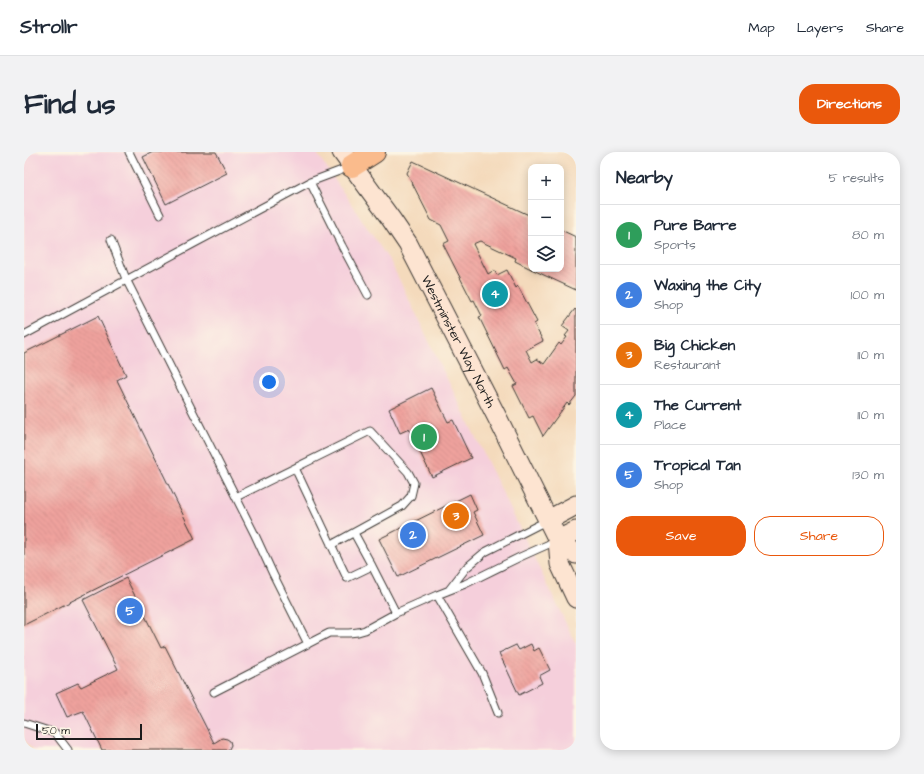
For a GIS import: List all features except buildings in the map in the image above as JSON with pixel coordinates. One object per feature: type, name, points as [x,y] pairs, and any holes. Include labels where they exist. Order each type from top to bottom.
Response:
[{"type":"highway","points":[[347,159],[374,152]]},
{"type":"street","name":"Westminster Way North","points":[[347,159],[391,218],[408,244],[558,540],[560,564],[576,598]]},
{"type":"street","points":[[548,520],[576,505]]},
{"type":"street","points":[[558,540],[576,531]]},
{"type":"street","name":"Westminster Way North","points":[[558,540],[576,554]]},
{"type":"lane","points":[[129,152],[160,215]]},
{"type":"lane","points":[[24,335],[310,182],[347,159]]},
{"type":"lane","points":[[310,182],[368,295]]},
{"type":"lane","points":[[111,240],[126,280],[236,497],[308,644]]},
{"type":"lane","points":[[236,497],[370,431],[408,472],[414,483],[411,496],[402,506],[331,545]]},
{"type":"lane","points":[[295,468],[347,578],[372,566]]},
{"type":"lane","points":[[449,590],[466,568],[485,552],[548,520]]},
{"type":"lane","points":[[354,533],[396,614]]},
{"type":"lane","points":[[214,692],[329,633],[358,632],[437,595],[465,584],[520,556],[558,540]]},
{"type":"lane","points":[[437,595],[482,673],[498,713]]},
{"type":"lane","points":[[24,723],[55,733],[68,750]]},
{"type":"shaded area","points":[[24,152],[316,152],[391,263],[576,644],[576,750],[33,750],[24,739]]},
{"type":"place","name":"The Current","points":[[495,294]]},
{"type":"place","name":"Pure Barre","points":[[424,437]]},
{"type":"place","name":"Big Chicken","points":[[456,516]]},
{"type":"place","name":"Waxing the City","points":[[413,535]]},
{"type":"place","name":"Tropical Tan","points":[[130,611]]}]
